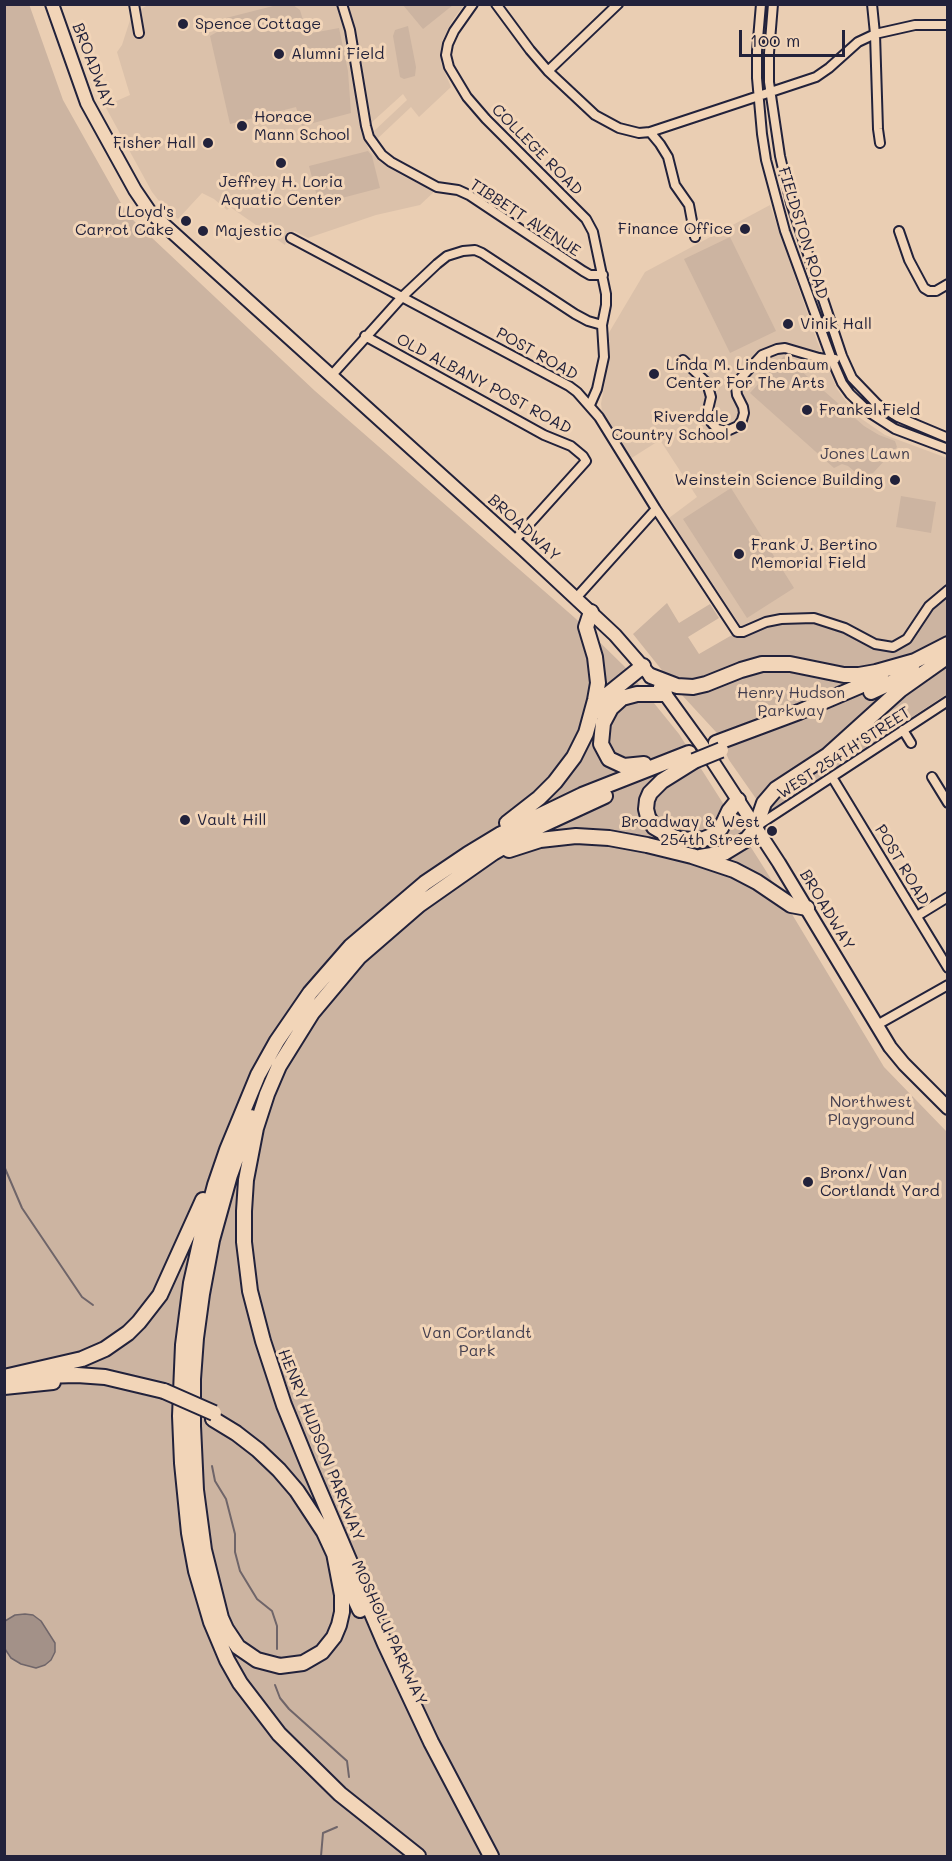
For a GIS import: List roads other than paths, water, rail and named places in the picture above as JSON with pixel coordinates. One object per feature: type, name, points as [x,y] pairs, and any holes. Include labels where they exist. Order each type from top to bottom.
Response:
[{"type":"highway","points":[[587,729],[598,680],[596,661],[586,627],[591,612]]},
{"type":"highway","name":"HENRY HUDSON PARKWAY","points":[[719,747],[823,703],[948,644]]},
{"type":"highway","points":[[692,856],[724,853],[747,839],[756,827],[764,803],[776,789],[828,755],[900,690],[948,655]]},
{"type":"highway","name":"HENRY HUDSON PARKWAY","points":[[418,1857],[340,1794],[292,1748],[246,1693],[227,1660],[211,1622],[200,1586],[189,1533],[180,1416],[182,1357],[190,1294],[197,1252],[215,1185],[258,1075],[318,982],[351,945],[435,875],[515,839],[561,815],[692,757],[846,703],[948,655]]},
{"type":"highway","points":[[470,860],[551,786],[571,761],[603,700],[647,671],[676,686],[693,687],[762,664],[790,664],[844,675],[859,675],[915,661]]},
{"type":"highway","points":[[665,694],[634,694],[618,701],[604,720],[601,744],[609,759],[620,765],[636,766],[673,759]]},
{"type":"highway","points":[[692,757],[650,793],[646,809],[654,827],[679,839],[704,839],[714,835],[722,828],[729,811],[738,800]]},
{"type":"highway","name":"HENRY HUDSON PARKWAY","points":[[491,1857],[420,1719],[339,1551],[284,1405],[258,1323],[247,1271],[243,1217],[249,1162],[262,1110],[274,1076],[284,1057],[312,1013],[359,957],[501,834],[553,808],[673,759],[692,757]]},
{"type":"highway","points":[[470,860],[527,844],[572,836],[641,843],[692,856],[743,874],[793,906],[807,908]]},
{"type":"highway","points":[[284,1057],[266,1083],[230,1175],[212,1240],[194,1359],[193,1426],[200,1523],[216,1602],[224,1623],[238,1647],[257,1660],[280,1666],[303,1663],[322,1652],[336,1632],[342,1611],[339,1551]]},
{"type":"highway","points":[[4,1378],[93,1355],[116,1342],[140,1322],[160,1295],[227,1150]]},
{"type":"highway","name":"MOSHOLU PARKWAY","points":[[4,1378],[88,1375],[131,1382],[214,1416],[250,1443],[287,1478],[339,1551],[416,1730],[481,1857]]},
{"type":"highway","name":"MOSHOLU PARKWAY","points":[[4,1387],[53,1382],[82,1382],[164,1394]]},
{"type":"main road","name":"BROADWAY","points":[[52,4],[87,103],[135,190],[150,212],[615,635],[665,694],[738,800],[899,1059],[948,1108]]},
{"type":"street","name":"TIBBETT AVENUE","points":[[342,4],[350,30],[366,126],[369,137],[382,155],[437,187],[470,195],[583,272],[590,275],[603,275]]},
{"type":"street","name":"COLLEGE ROAD","points":[[473,4],[454,31],[448,44],[446,54],[449,67],[468,97],[486,119],[586,219],[593,232],[603,275],[606,305],[602,325],[604,357],[597,390],[590,405]]},
{"type":"street","points":[[496,4],[548,71],[595,115],[619,128],[639,133],[650,132],[816,77],[858,42],[875,34],[915,25],[948,25]]},
{"type":"street","points":[[548,71],[618,4]]},
{"type":"street","name":"FIELDSTON ROAD","points":[[761,4],[757,51],[766,160],[785,231],[832,360],[842,382],[859,403],[880,421],[909,435],[948,449]]},
{"type":"street","name":"FIELDSTON ROAD","points":[[773,4],[769,53],[770,93],[780,156],[791,203],[842,356],[852,378],[867,395],[887,411],[948,438]]},
{"type":"street","points":[[872,4],[880,143]]},
{"type":"street","points":[[135,5],[139,33]]},
{"type":"street","points":[[650,132],[668,157],[675,185],[689,205],[695,237]]},
{"type":"street","points":[[899,231],[909,260],[924,288],[936,291],[948,284]]},
{"type":"street","name":"POST ROAD","points":[[291,238],[569,386],[590,405],[599,417],[737,632],[781,619],[814,618],[845,628],[876,644],[894,647],[907,639],[929,606],[948,590]]},
{"type":"street","points":[[331,376],[402,297],[447,256],[463,251],[475,250],[488,256],[575,314],[602,325]]},
{"type":"street","name":"OLD ALBANY POST ROAD","points":[[365,336],[544,435],[570,446],[583,456],[586,461],[514,541]]},
{"type":"street","points":[[683,360],[707,383],[711,397],[708,414],[711,422],[717,429],[727,431],[738,426],[744,413],[737,394],[736,387],[739,380],[762,355],[785,348],[832,360],[842,356]]},
{"type":"street","points":[[909,435],[914,424]]},
{"type":"street","points":[[576,598],[656,509]]},
{"type":"street","name":"WEST 254TH STREET","points":[[756,827],[948,701]]},
{"type":"street","points":[[903,730],[911,743]]},
{"type":"street","name":"POST ROAD","points":[[832,777],[948,968]]},
{"type":"street","points":[[932,777],[948,803]]},
{"type":"street","points":[[917,916],[948,897]]},
{"type":"street","points":[[877,1025],[948,985]]},
{"type":"waterway","points":[[4,1166],[22,1208],[82,1297],[93,1305]]},
{"type":"waterway","points":[[212,1466],[215,1481],[226,1499],[235,1534],[235,1552],[240,1571],[257,1599],[272,1611],[277,1626],[277,1649]]},
{"type":"waterway","points":[[275,1685],[280,1698],[289,1709],[347,1761],[349,1777]]},
{"type":"waterway","points":[[321,1856],[323,1833],[337,1827]]},
{"type":"place","name":"Spence Cottage","points":[[183,24]]},
{"type":"place","name":"Alumni Field","points":[[279,54]]},
{"type":"place","name":"Horace Mann School","points":[[242,126]]},
{"type":"place","name":"Fisher Hall","points":[[208,143]]},
{"type":"place","name":"Jeffrey H. Loria Aquatic Center","points":[[281,163]]},
{"type":"place","name":"LLoyd's Carrot Cake","points":[[186,221]]},
{"type":"place","name":"Finance Office","points":[[745,229]]},
{"type":"place","name":"Majestic","points":[[203,231]]},
{"type":"place","name":"Vinik Hall","points":[[788,324]]},
{"type":"place","name":"Linda M. Lindenbaum Center For The Arts","points":[[654,374]]},
{"type":"place","name":"Frankel Field","points":[[807,410]]},
{"type":"place","name":"Riverdale Country School","points":[[741,426]]},
{"type":"place","name":"Weinstein Science Building","points":[[895,480]]},
{"type":"place","name":"Frank J. Bertino Memorial Field","points":[[739,554]]},
{"type":"place","name":"Vault Hill","points":[[185,820]]},
{"type":"place","name":"Broadway & West 254th Street","points":[[772,831]]},
{"type":"place","name":"Bronx/ Van Cortlandt Yard","points":[[808,1182]]},
{"type":"park label","name":"Jones Lawn","points":[[865,454]]},
{"type":"park label","name":"Henry Hudson Parkway","points":[[791,702]]},
{"type":"park label","name":"Northwest Playground","points":[[871,1111]]},
{"type":"park label","name":"Van Cortlandt Park","points":[[477,1342]]}]
